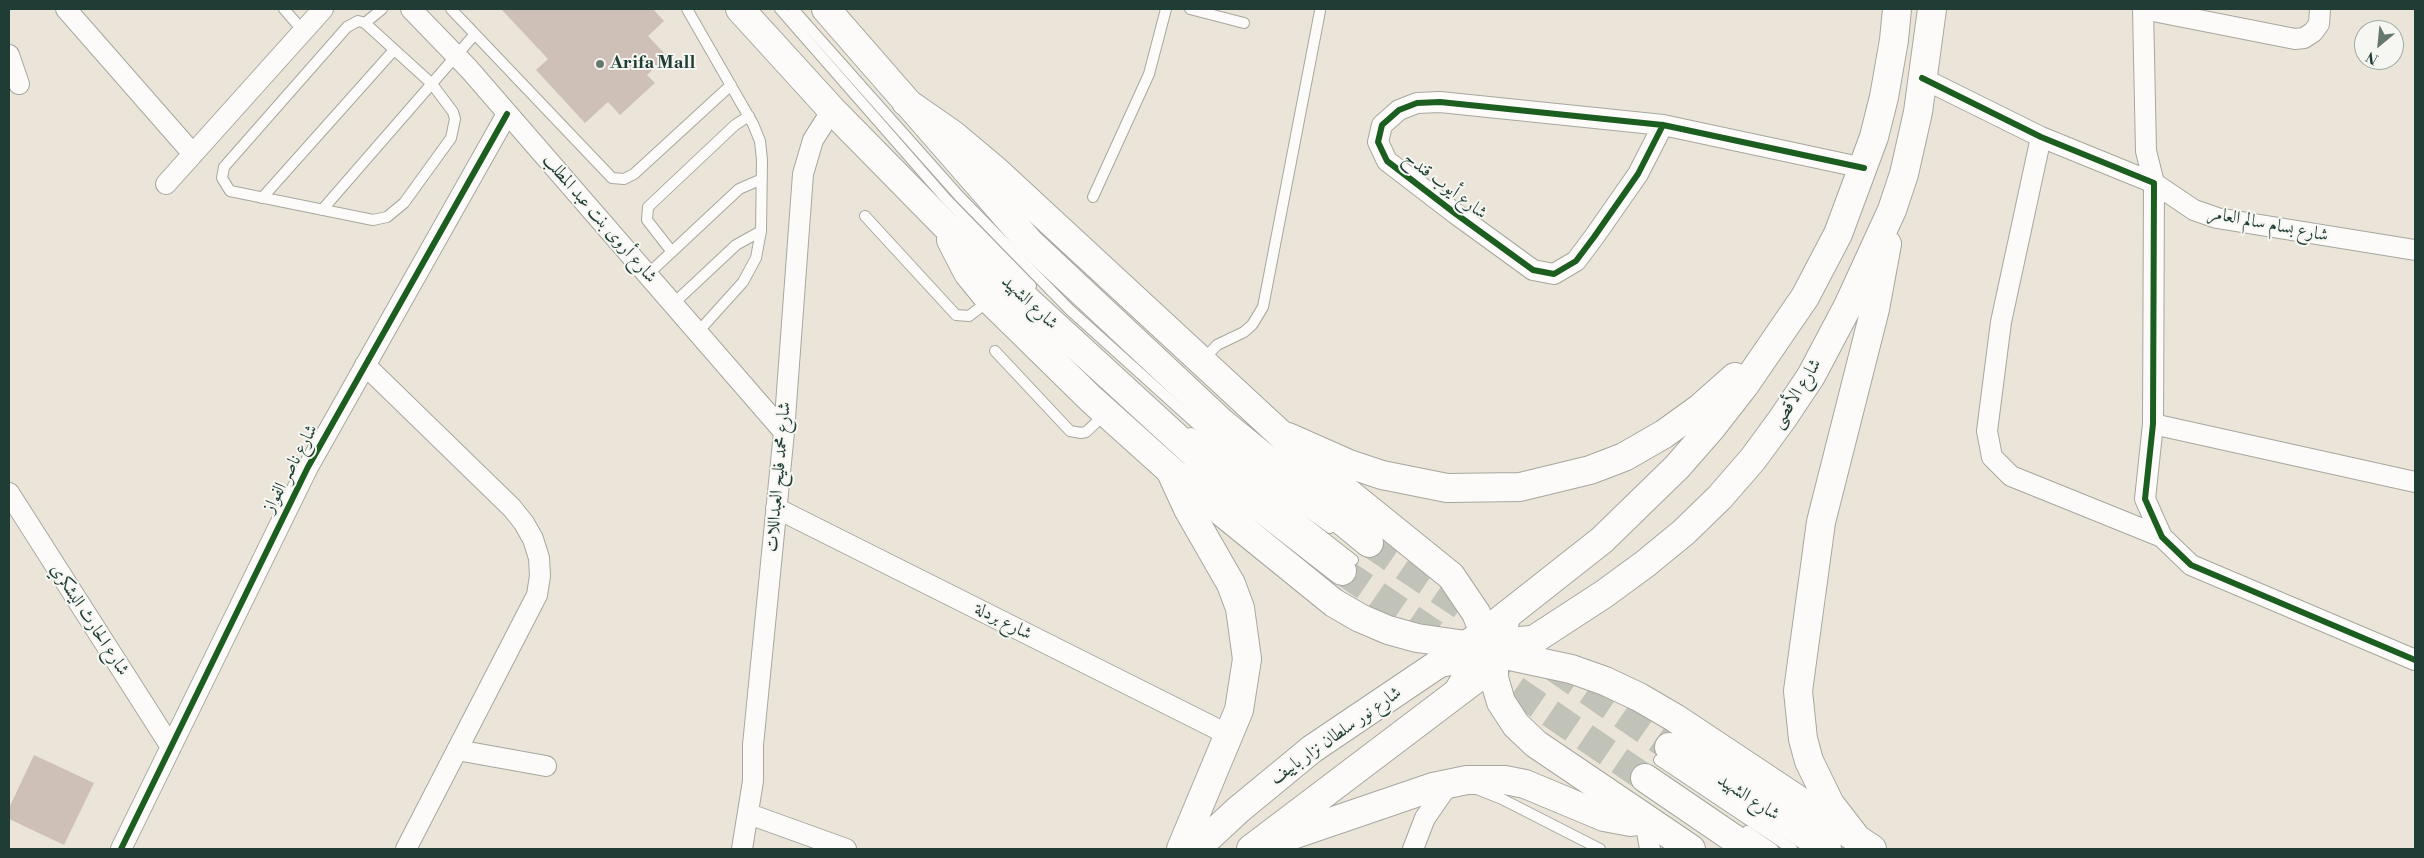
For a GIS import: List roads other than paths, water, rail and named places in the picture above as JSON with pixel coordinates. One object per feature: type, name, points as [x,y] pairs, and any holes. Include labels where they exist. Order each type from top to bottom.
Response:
[{"type":"main road","name":"شارع الشهيد","points":[[740,9],[832,110],[945,225],[1211,469],[1356,554]]},
{"type":"main road","points":[[826,9],[998,208],[1046,259],[1220,421],[1356,554]]},
{"type":"main road","points":[[1488,650],[1507,615],[1602,540],[1640,504],[1712,427],[1805,297],[1838,234],[1864,168],[1884,97],[1894,40],[1897,9]]},
{"type":"main road","name":"شارع الأقصى","points":[[1488,650],[1532,640],[1645,564],[1684,532],[1753,459],[1784,418],[1811,376],[1848,306],[1892,210],[1908,155],[1932,9]]},
{"type":"main road","points":[[906,102],[952,134],[995,170],[1354,500],[1451,576],[1481,623],[1496,689],[1501,702],[1516,726],[1526,736],[1645,820],[1691,849]]},
{"type":"main road","points":[[1866,845],[1830,804],[1812,769],[1803,739],[1798,692],[1821,522],[1875,309],[1892,210]]},
{"type":"main road","points":[[945,225],[964,265],[990,300],[1106,413],[1170,470],[1334,603],[1360,618],[1388,630],[1417,638],[1488,650],[1588,675],[1639,697],[1675,718],[1866,845]]},
{"type":"main road","points":[[1278,432],[1317,451],[1382,475],[1447,488],[1520,487],[1590,470],[1624,457],[1656,439],[1700,408],[1774,342]]},
{"type":"main road","points":[[1170,470],[1188,508],[1231,584],[1240,608],[1247,659],[1245,684],[1239,710],[1181,849]]},
{"type":"main road","name":"شارع نور سلطان نزار باييف","points":[[1196,849],[1274,778],[1320,744],[1440,663],[1488,650]]},
{"type":"main road","name":"شارع نور سلطان نزار باييف","points":[[1251,849],[1459,690],[1488,650]]},
{"type":"main road","name":"شارع الشهيد","points":[[1656,763],[1827,849]]},
{"type":"main road","points":[[1656,763],[1749,849]]},
{"type":"main road","points":[[1251,849],[1450,782],[1485,779],[1512,782],[1545,791],[1604,817],[1632,822],[1645,820]]},
{"type":"street","points":[[66,9],[193,154]]},
{"type":"street","points":[[166,184],[323,9]]},
{"type":"street","name":"شارع أروى بنت عبد المطلب","points":[[412,9],[456,56],[784,432]]},
{"type":"street","points":[[2320,9],[2319,24],[2313,32],[2304,38],[2295,39],[2143,9],[2146,151],[2154,183],[2153,424],[2145,499],[2162,537],[2191,565],[2415,660]]},
{"type":"street","points":[[9,54],[18,84]]},
{"type":"street","name":"شارع بسام سالم العامر","points":[[1922,78],[2041,137],[2154,183],[2194,210],[2217,218],[2415,250]]},
{"type":"street","name":"شارع أيوب قندح","points":[[1663,125],[1638,174],[1600,230],[1576,261],[1554,274],[1533,270],[1448,208],[1387,161],[1378,142],[1382,125],[1399,110],[1417,103],[1440,102],[1663,125],[1864,168]]},
{"type":"street","name":"شارع محمد فليح العبداللات","points":[[742,849],[753,781],[753,745],[784,432],[803,174],[814,140],[832,110]]},
{"type":"street","name":"شارع ناصر الفواز","points":[[121,849],[308,467],[507,114]]},
{"type":"street","points":[[2041,137],[2001,322],[1987,431],[1992,457],[2011,476],[2162,537]]},
{"type":"street","points":[[365,365],[512,508],[534,539],[539,558],[540,576],[537,595],[406,849]]},
{"type":"street","points":[[2153,424],[2415,482]]},
{"type":"street","name":"شارع الحارث اليشكري","points":[[9,493],[171,747]]},
{"type":"street","name":"شارع بردلة","points":[[776,508],[1229,735]]},
{"type":"street","points":[[458,750],[546,766]]},
{"type":"street","points":[[1413,849],[1425,818],[1450,782]]},
{"type":"street","points":[[749,814],[846,849]]},
{"type":"street","points":[[1645,820],[1650,849]]},
{"type":"lane","points":[[284,9],[303,31]]},
{"type":"lane","points":[[365,23],[382,9]]},
{"type":"lane","points":[[451,9],[607,174],[618,179],[624,180],[634,174],[731,85]]},
{"type":"lane","points":[[687,9],[749,116],[760,141],[762,179],[761,231],[756,258],[746,276],[698,332]]},
{"type":"lane","points":[[780,9],[929,180],[1041,296],[1135,383]]},
{"type":"lane","points":[[793,9],[959,196],[1070,310],[1202,429],[1272,486],[1339,535]]},
{"type":"lane","points":[[1093,197],[1149,74],[1166,9]]},
{"type":"lane","points":[[1190,9],[1244,23]]},
{"type":"lane","points":[[1202,362],[1211,350],[1244,332],[1255,321],[1264,307],[1320,11]]},
{"type":"lane","points":[[354,22],[365,23],[394,50],[432,84],[453,112],[456,125],[454,132],[399,209],[387,217],[373,220],[230,191],[222,178],[224,168],[347,26],[354,22]]},
{"type":"lane","points":[[322,210],[475,34]]},
{"type":"lane","points":[[262,198],[394,50]]},
{"type":"lane","points":[[672,252],[648,220],[648,207],[734,125],[749,116]]},
{"type":"lane","points":[[647,275],[739,189],[762,179]]},
{"type":"lane","points":[[865,216],[956,315],[969,316],[990,300]]},
{"type":"lane","points":[[673,304],[736,245],[761,231]]},
{"type":"lane","points":[[994,351],[1070,431],[1086,432],[1106,413]]},
{"type":"lane","points":[[1148,396],[1198,438],[1356,554]]},
{"type":"lane","points":[[1656,763],[1773,849]]},
{"type":"lane","points":[[1656,763],[1792,849]]},
{"type":"lane","points":[[1450,782],[1502,799],[1600,849]]},
{"type":"tunnel","points":[[1369,543],[1480,618]]},
{"type":"tunnel","points":[[1342,571],[1645,778]]},
{"type":"tunnel","points":[[1553,667],[1669,747]]},
{"type":"place","name":"Arifa Mall","points":[[600,64]]}]
